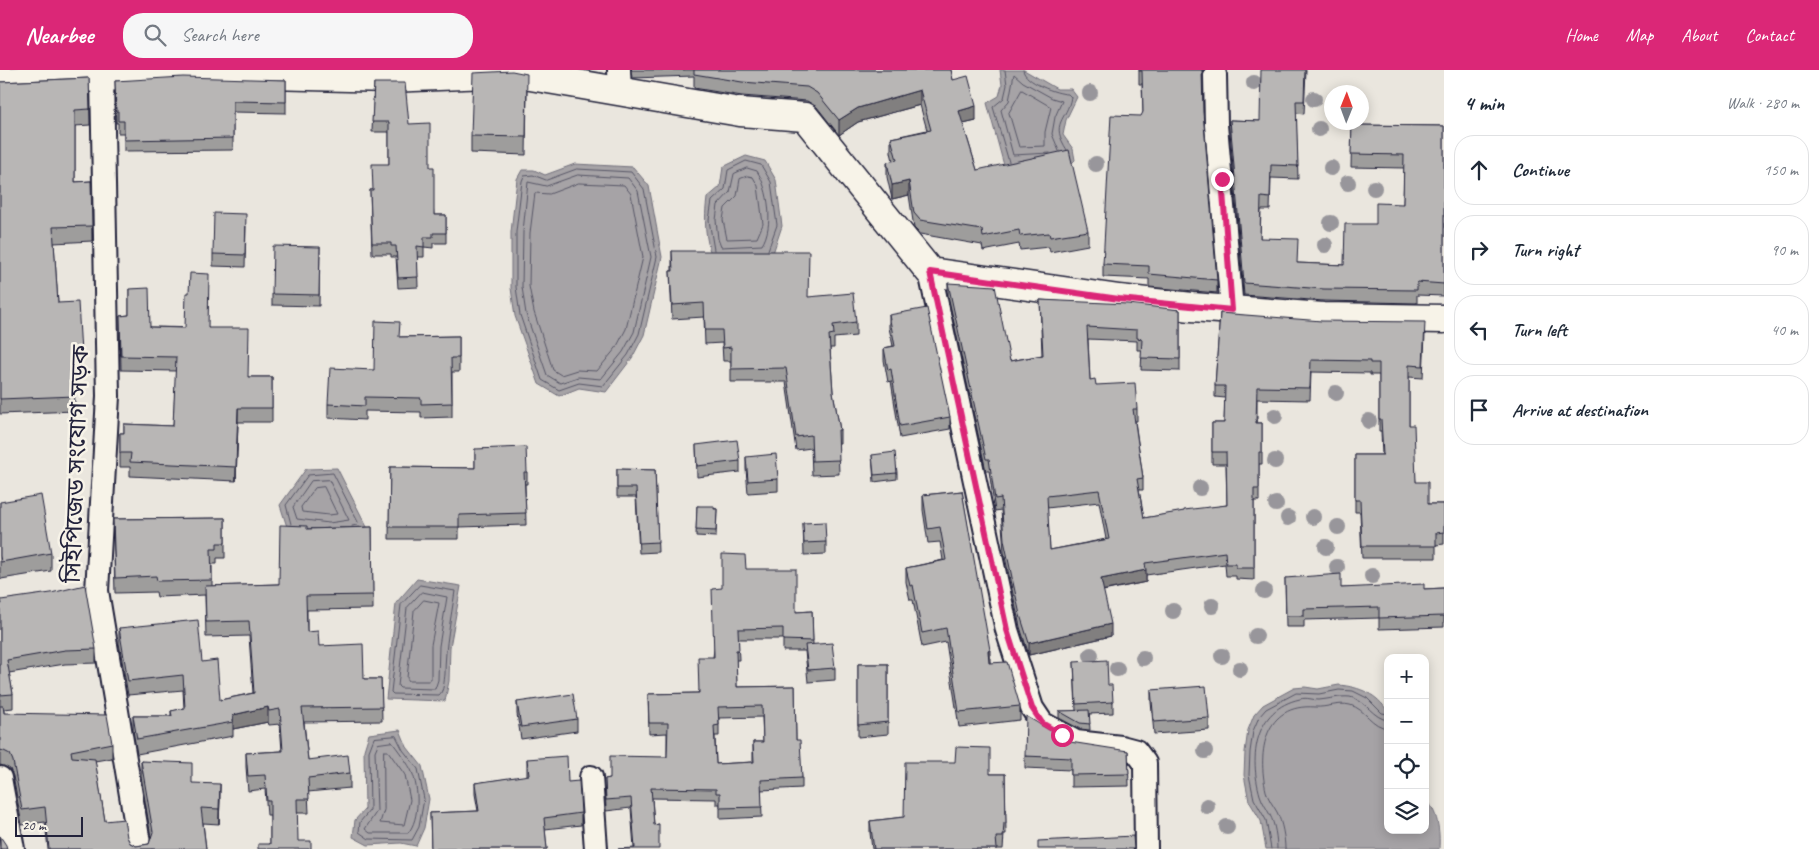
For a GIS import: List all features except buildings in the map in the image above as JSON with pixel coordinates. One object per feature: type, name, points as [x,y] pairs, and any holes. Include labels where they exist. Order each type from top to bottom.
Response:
[{"type":"street","points":[[0,82],[183,72],[389,78],[513,73],[620,81],[740,112],[805,117],[930,272],[1007,630],[1032,708],[1042,723],[1076,742],[1121,746],[1136,751],[1145,763],[1146,849]]},
{"type":"street","points":[[1215,76],[1216,125],[1232,310]]},
{"type":"street","name":"সিইপিজেড সংযোগ সড়ক","points":[[102,77],[108,396],[97,591],[140,849]]},
{"type":"street","points":[[930,272],[1119,299],[1232,310],[1323,316],[1444,319]]},
{"type":"street","points":[[591,777],[596,849]]},
{"type":"street","points":[[0,778],[12,849]]},
{"type":"water","points":[[1000,70],[1024,70],[1057,89],[1071,89],[1077,97],[1066,120],[1063,135],[1073,149],[1075,160],[1068,167],[1005,169],[987,103],[999,96],[1002,85]]},
{"type":"water","points":[[746,156],[765,161],[776,180],[782,226],[772,256],[712,258],[706,228],[707,198],[720,187],[723,167]]},
{"type":"water","points":[[575,164],[633,167],[649,186],[662,257],[644,335],[632,358],[606,392],[579,388],[559,396],[539,384],[515,316],[511,288],[511,232],[517,179],[522,170],[534,170],[545,175]]},
{"type":"water","points":[[337,468],[368,529],[288,530],[280,505],[306,469]]},
{"type":"water","points":[[417,579],[461,586],[450,647],[449,681],[445,701],[386,699],[396,603]]},
{"type":"water","points":[[1339,685],[1354,688],[1367,692],[1384,706],[1384,834],[1429,834],[1429,803],[1437,822],[1439,849],[1266,849],[1261,821],[1249,801],[1244,775],[1248,730],[1254,715],[1263,705],[1294,688],[1318,689]]},
{"type":"water","points":[[400,730],[407,747],[422,766],[429,799],[424,828],[416,846],[401,843],[368,845],[353,837],[355,820],[365,809],[364,750],[369,734]]},
{"type":"route","points":[[1062,735],[1042,723],[1032,708],[1007,630],[930,272],[1119,299],[1232,310],[1222,179]]}]
